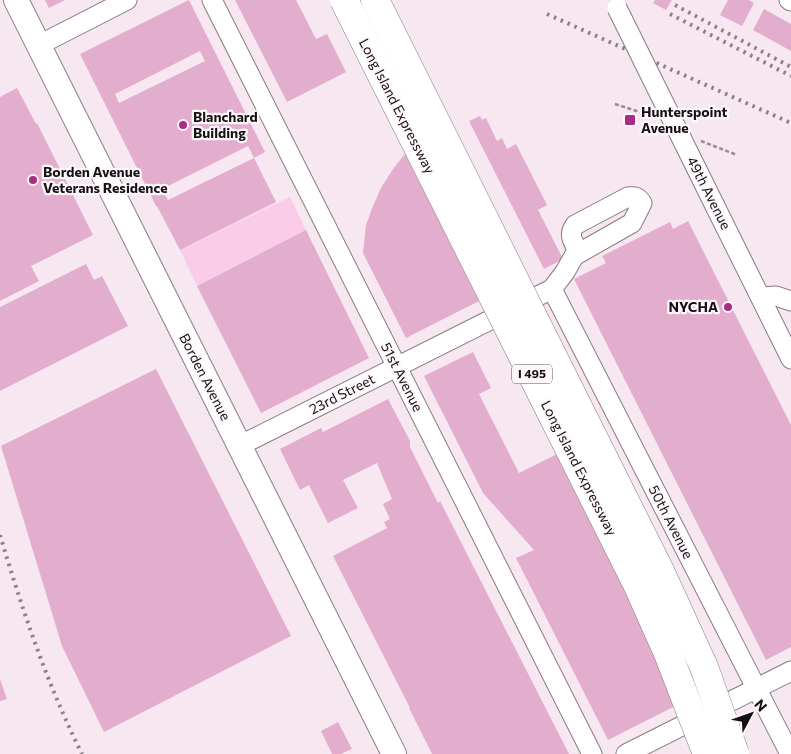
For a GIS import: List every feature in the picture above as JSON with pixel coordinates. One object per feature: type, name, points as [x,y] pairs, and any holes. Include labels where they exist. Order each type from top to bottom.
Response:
[{"type":"highway","name":"Long Island Expressway","points":[[344,0],[654,620],[707,754]]},
{"type":"highway","name":"Long Island Expressway","points":[[376,0],[662,573],[704,667],[736,754]]},
{"type":"main road","name":"Borden Avenue","points":[[16,0],[394,754]]},
{"type":"street","points":[[39,45],[127,0]]},
{"type":"street","name":"51st Avenue","points":[[212,0],[592,754]]},
{"type":"street","name":"49th Avenue","points":[[615,4],[791,359]]},
{"type":"street","points":[[552,289],[574,256],[579,253]]},
{"type":"street","name":"23rd Street","points":[[239,446],[552,289]]},
{"type":"street","name":"50th Avenue","points":[[552,289],[790,754]]},
{"type":"street","points":[[761,297],[776,296],[791,301]]},
{"type":"street","points":[[626,754],[791,671]]},
{"type":"path","points":[[615,104],[649,115]]},
{"type":"path","points":[[702,141],[736,155]]},
{"type":"shaded area","points":[[290,197],[306,230],[197,286],[180,250]]},
{"type":"building","points":[[45,0],[65,0],[49,8]]},
{"type":"building","points":[[189,0],[265,152],[254,158],[276,202],[180,250],[80,54]],"holes":[[[200,51],[205,61],[119,103],[115,94]],[[248,146],[254,158],[168,200],[162,189]]]},
{"type":"building","points":[[235,0],[296,0],[316,39],[327,34],[346,72],[287,102]]},
{"type":"building","points":[[655,0],[672,0],[666,10],[653,3]]},
{"type":"building","points":[[728,0],[749,0],[754,3],[742,26],[720,15]]},
{"type":"building","points":[[764,9],[791,24],[791,51],[753,30]]},
{"type":"building","name":"Borden Avenue Veterans Residence","points":[[17,88],[37,123],[93,235],[31,266],[39,281],[0,301],[0,97]]},
{"type":"building","points":[[480,116],[482,120],[486,118],[497,141],[502,138],[507,149],[516,144],[547,205],[538,210],[563,259],[544,269],[469,121]]},
{"type":"building","points":[[405,154],[479,301],[406,338],[363,253],[366,225],[373,206],[381,188]]},
{"type":"building","points":[[688,221],[791,425],[791,647],[766,660],[574,279],[606,263],[602,256],[670,222],[673,229]]},
{"type":"building","points":[[306,230],[369,358],[261,413],[197,286]]},
{"type":"building","points":[[86,264],[94,280],[102,276],[128,326],[0,391],[0,307]]},
{"type":"building","points":[[473,352],[491,388],[479,394],[519,473],[559,453],[685,701],[608,740],[516,558],[534,550],[483,493],[424,376]]},
{"type":"building","points":[[156,369],[291,636],[104,732],[62,646],[1,446]]},
{"type":"building","points":[[388,399],[410,441],[410,447],[438,503],[440,501],[569,754],[432,754],[333,556],[387,528],[384,522],[390,519],[383,504],[392,499],[377,463],[343,480],[358,508],[328,523],[309,485],[300,490],[280,449],[321,428],[323,432]]},
{"type":"building","points":[[0,679],[7,699],[0,701]]},
{"type":"building","points":[[338,722],[352,749],[341,754],[332,754],[321,731]]},
{"type":"railway","points":[[675,5],[791,67]]},
{"type":"railway","points":[[547,14],[791,123]]},
{"type":"railway","points":[[670,14],[791,76]]},
{"type":"railway","points":[[0,535],[36,646],[69,728],[82,754]]},
{"type":"place","name":"Hunterspoint Avenue","points":[[630,120]]},
{"type":"place","name":"Blanchard Building","points":[[183,125]]},
{"type":"place","name":"Borden Avenue Veterans Residence","points":[[33,180]]},
{"type":"place","name":"NYCHA","points":[[728,307]]}]
